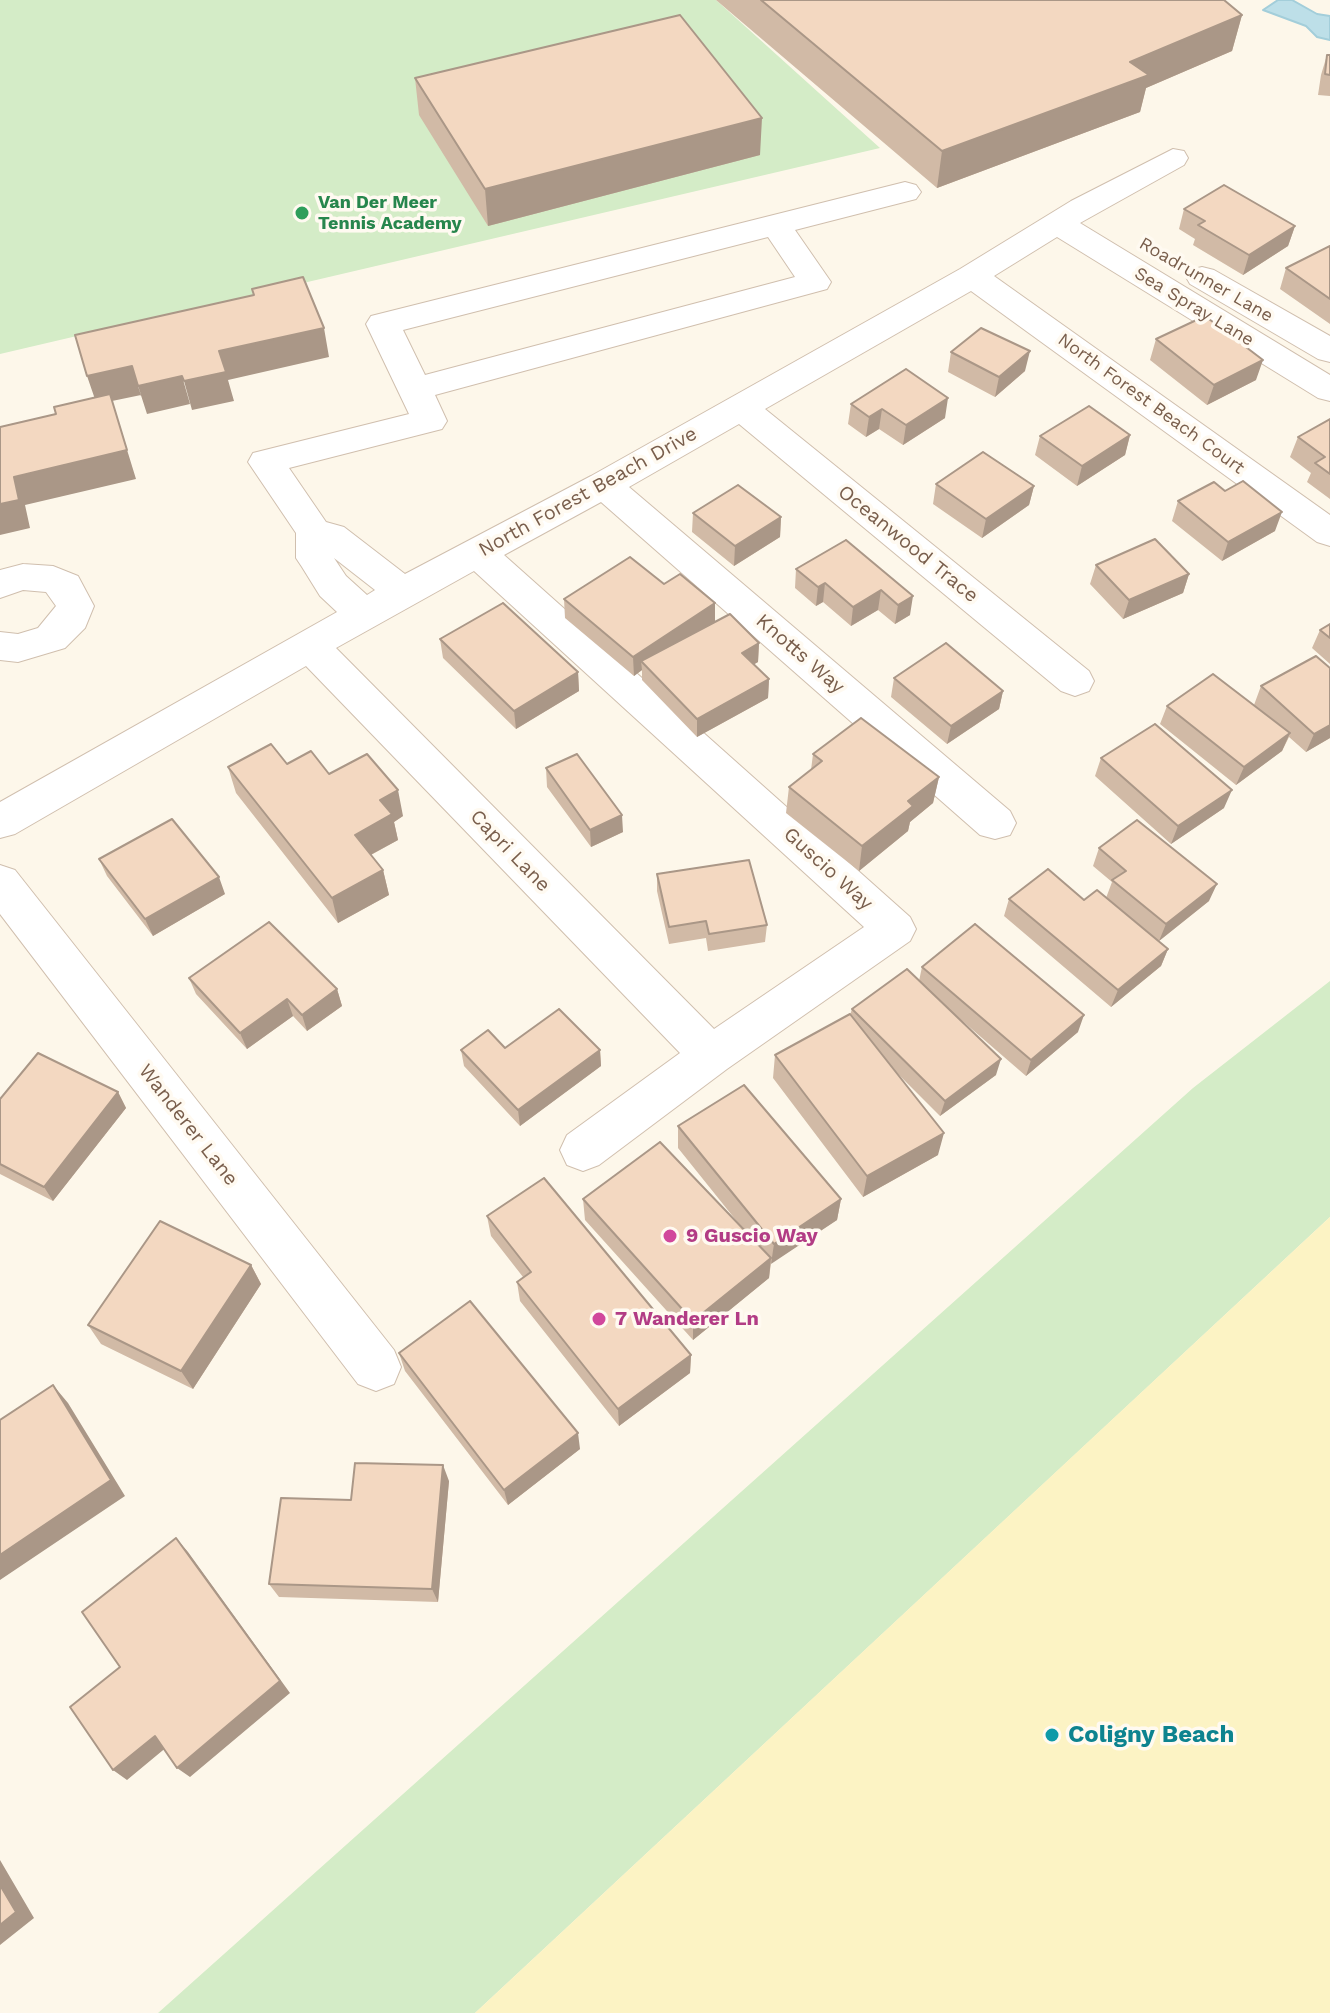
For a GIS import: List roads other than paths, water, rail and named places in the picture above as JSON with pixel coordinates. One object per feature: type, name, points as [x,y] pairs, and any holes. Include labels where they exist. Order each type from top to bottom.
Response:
[{"type":"street","name":"North Forest Beach Drive","points":[[0,822],[403,592],[604,485],[1173,158]]},
{"type":"street","points":[[364,615],[333,586],[315,558],[314,532],[266,462],[430,421],[383,324],[905,192]]},
{"type":"street","name":"Roadrunner Lane","points":[[1070,216],[1330,351]]},
{"type":"street","name":"Sea Spray Lane","points":[[1070,216],[1330,390]]},
{"type":"street","points":[[414,389],[815,282],[776,225]]},
{"type":"street","name":"North Forest Beach Court","points":[[972,276],[1330,533]]},
{"type":"street","name":"Oceanwood Trace","points":[[741,407],[1075,681]]},
{"type":"street","name":"Knotts Way","points":[[604,485],[995,823]]},
{"type":"street","points":[[314,532],[331,536],[403,592]]},
{"type":"street","name":"Guscio Way","points":[[477,552],[895,929],[711,1055],[583,1150]]},
{"type":"street","points":[[0,584],[23,577],[53,579],[65,586],[75,606],[72,618],[51,638],[18,648],[0,646]]},
{"type":"street","name":"Capri Lane","points":[[310,646],[711,1055]]},
{"type":"street","name":"Wanderer Lane","points":[[0,882],[376,1367]]},
{"type":"water","points":[[1278,0],[1292,0],[1317,14],[1330,16],[1330,40],[1317,37],[1306,26],[1263,10]]},
{"type":"place","name":"Van Der Meer Tennis Academy","points":[[302,213]]},
{"type":"place","name":"9 Guscio Way","points":[[670,1236]]},
{"type":"place","name":"7 Wanderer Ln","points":[[599,1319]]},
{"type":"place","name":"Coligny Beach","points":[[1052,1735]]}]
